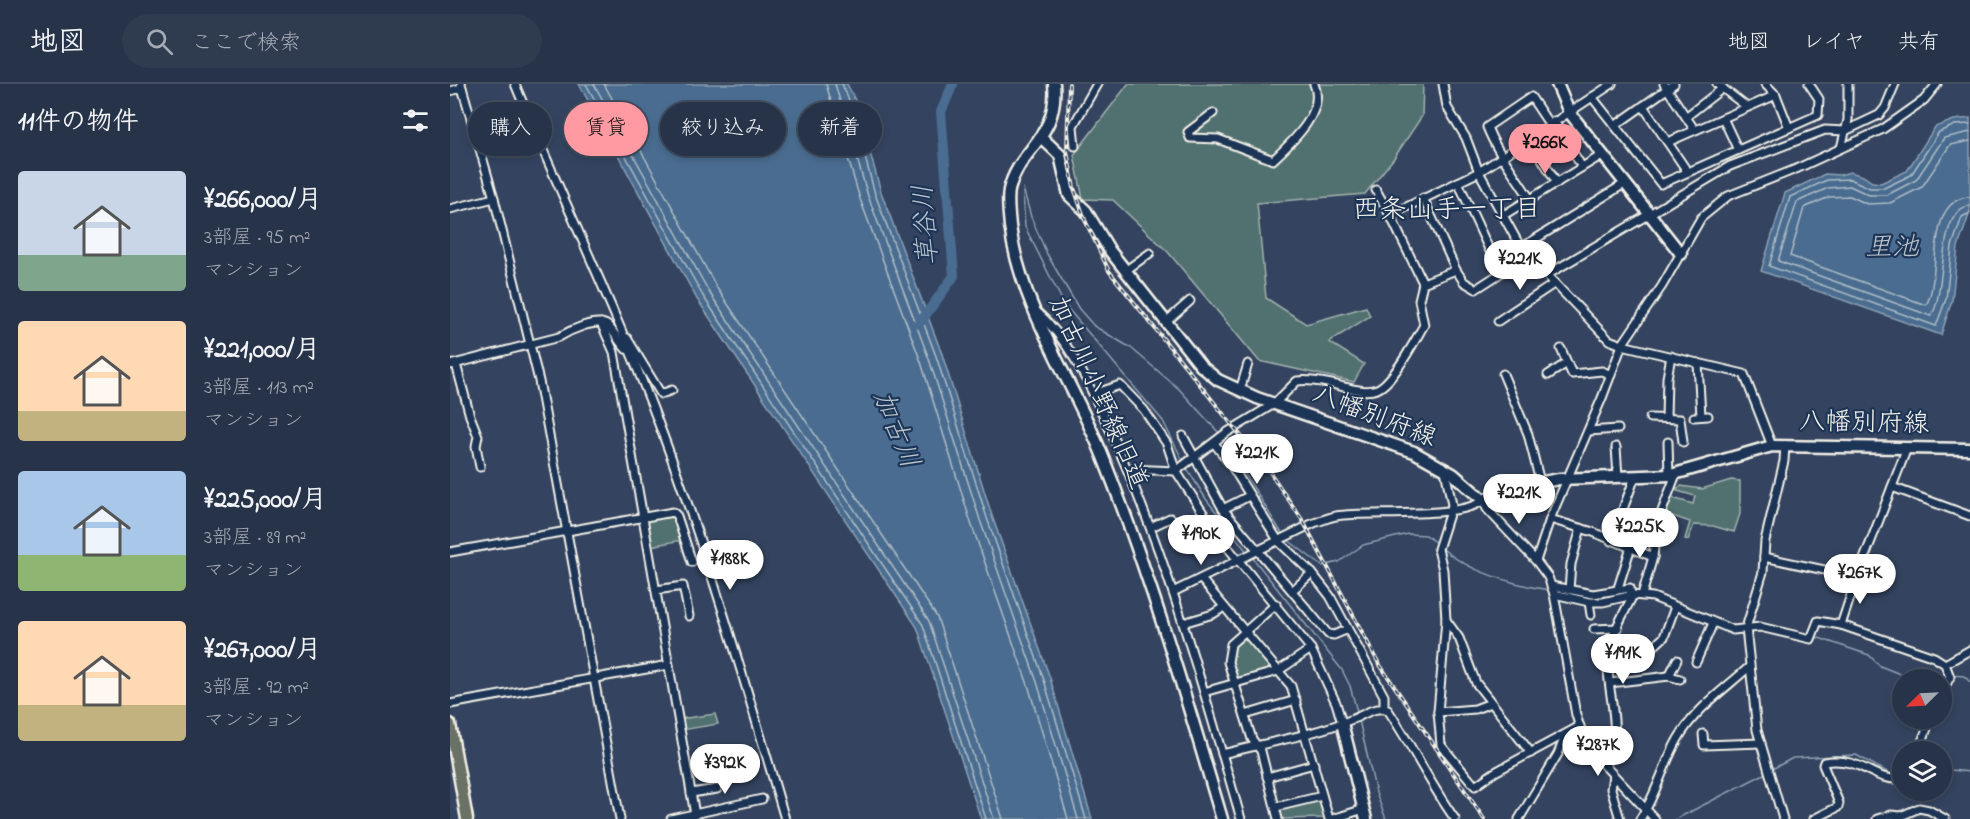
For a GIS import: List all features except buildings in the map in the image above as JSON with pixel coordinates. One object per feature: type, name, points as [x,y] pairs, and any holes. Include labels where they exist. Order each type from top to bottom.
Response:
[{"type":"main road","points":[[1042,138],[1055,104],[1053,84]]},
{"type":"main road","points":[[1557,84],[1569,112],[1681,254]]},
{"type":"main road","name":"加古川小野線旧道","points":[[1042,138],[1020,167],[1010,189],[1011,228],[1016,252],[1036,311],[1096,439],[1128,519],[1174,654],[1221,819]]},
{"type":"main road","name":"八幡別府線","points":[[1042,138],[1060,156],[1070,195],[1086,211],[1125,271],[1201,366],[1218,380],[1274,404],[1414,452],[1445,470],[1483,500],[1540,482],[1673,475],[1773,446],[1970,449]]},
{"type":"main road","points":[[1347,721],[1365,814]]},
{"type":"main road","points":[[450,724],[454,770],[467,819]]},
{"type":"street","points":[[515,84],[622,331],[666,443],[717,590],[785,819]]},
{"type":"street","points":[[1075,146],[1073,126],[1096,84]]},
{"type":"street","points":[[1213,113],[1188,132],[1190,138],[1218,139],[1273,159],[1303,128],[1316,108],[1317,96],[1314,84]]},
{"type":"street","points":[[1443,84],[1447,107],[1466,138],[1479,172],[1502,216],[1527,256],[1609,340],[1744,374],[1773,446]]},
{"type":"street","points":[[1390,215],[1479,172],[1612,84]]},
{"type":"street","points":[[1616,125],[1665,87],[1674,84]]},
{"type":"street","points":[[1765,84],[1776,95],[1789,128]]},
{"type":"street","points":[[1592,97],[1661,184],[1686,171],[1818,115],[1820,99],[1809,84]]},
{"type":"street","points":[[1841,148],[1849,101],[1848,84]]},
{"type":"street","points":[[1547,275],[1730,166],[1825,130],[1845,131],[1879,115],[1885,108],[1895,84]]},
{"type":"street","points":[[450,91],[461,86],[494,198],[530,345],[567,530],[620,819]]},
{"type":"street","points":[[1687,116],[1720,86],[1747,107]]},
{"type":"street","points":[[1536,561],[1550,519],[1622,345],[1681,254],[1701,218],[1714,205],[1728,196],[1841,148],[1895,122],[1924,100],[1934,86]]},
{"type":"street","points":[[1665,87],[1695,129]]},
{"type":"street","points":[[1668,142],[1776,95]]},
{"type":"street","points":[[1530,199],[1497,152],[1487,127],[1531,97],[1582,167]]},
{"type":"street","points":[[1643,106],[1686,171]]},
{"type":"street","points":[[1723,118],[1738,150]]},
{"type":"street","points":[[1529,138],[1557,183]]},
{"type":"street","points":[[1502,216],[1602,154]]},
{"type":"street","points":[[1458,182],[1500,273]]},
{"type":"street","points":[[1521,248],[1624,184]]},
{"type":"street","points":[[1128,469],[1177,470],[1226,433],[1274,404],[1297,381],[1323,382],[1367,391],[1383,384],[1409,351],[1424,325],[1419,300],[1423,283],[1376,190]]},
{"type":"street","points":[[450,209],[494,198]]},
{"type":"street","points":[[1423,198],[1456,270],[1464,282],[1476,289],[1527,256]]},
{"type":"street","points":[[1125,271],[1150,253]]},
{"type":"street","points":[[1423,283],[1456,270]]},
{"type":"street","points":[[1498,321],[1555,283]]},
{"type":"street","points":[[1166,322],[1190,301]]},
{"type":"street","points":[[1036,311],[1048,322],[1094,394],[1128,469],[1173,592],[1241,819]]},
{"type":"street","points":[[480,467],[476,446],[478,436],[453,364],[530,345],[601,323],[607,326],[630,352]]},
{"type":"street","points":[[601,323],[614,352],[695,815]]},
{"type":"street","points":[[622,331],[638,353],[661,394],[672,390]]},
{"type":"street","points":[[1561,349],[1574,375],[1583,371],[1602,371],[1611,375]]},
{"type":"street","points":[[1666,418],[1667,378],[1671,356]]},
{"type":"street","points":[[1548,375],[1567,363]]},
{"type":"street","points":[[1698,363],[1701,416]]},
{"type":"street","points":[[1240,390],[1248,364]]},
{"type":"street","points":[[1503,374],[1528,434],[1540,482]]},
{"type":"street","points":[[1094,394],[1120,385],[1144,410],[1167,444],[1177,470],[1216,533],[1311,649],[1347,721]]},
{"type":"street","points":[[1650,418],[1680,419],[1683,442]]},
{"type":"street","points":[[1588,431],[1618,429]]},
{"type":"street","points":[[1183,436],[1193,458],[1223,509],[1259,552],[1328,634],[1334,635],[1346,630]]},
{"type":"street","points":[[1643,592],[1653,557],[1656,527],[1673,475],[1668,442]]},
{"type":"street","points":[[1214,443],[1280,542],[1312,573],[1330,596],[1346,630],[1384,696],[1384,708]]},
{"type":"street","points":[[1783,819],[1761,743],[1749,667],[1746,628],[1763,572],[1764,557],[1785,461],[1785,445]]},
{"type":"street","points":[[1616,447],[1618,477]]},
{"type":"street","points":[[1841,625],[1907,448]]},
{"type":"street","points":[[1445,470],[1452,504],[1438,549],[1443,570],[1446,620],[1438,712],[1441,745],[1475,786],[1580,726]]},
{"type":"street","points":[[1611,541],[1635,477]]},
{"type":"street","points":[[1892,487],[1970,516]]},
{"type":"street","points":[[1223,509],[1249,496]]},
{"type":"street","points":[[1173,592],[1280,542],[1314,523],[1336,516],[1450,509],[1477,506],[1483,500],[1487,509],[1536,561],[1552,590],[1580,726],[1588,748],[1655,819]]},
{"type":"street","points":[[450,552],[643,516],[675,513],[692,562]]},
{"type":"street","points":[[1150,527],[1170,518],[1174,520],[1185,543],[1190,545],[1216,533]]},
{"type":"street","points":[[1550,519],[1581,528],[1630,550],[1653,557]]},
{"type":"street","points":[[1569,590],[1571,564],[1581,528]]},
{"type":"street","points":[[1618,588],[1630,550]]},
{"type":"street","points":[[1764,557],[1857,577]]},
{"type":"street","points":[[1293,590],[1312,573]]},
{"type":"street","points":[[1202,579],[1291,686],[1306,732],[1322,796],[1331,819],[1365,814]]},
{"type":"street","points":[[656,590],[683,586],[689,615]]},
{"type":"street","points":[[1552,590],[1593,594],[1618,588],[1630,588],[1632,595],[1609,649],[1614,750],[1605,766]]},
{"type":"street","points":[[1552,590],[1589,602],[1604,602],[1643,592],[1733,630],[1760,627],[1811,639],[1818,621],[1841,625],[1934,657],[1945,669]]},
{"type":"street","points":[[1589,602],[1590,615]]},
{"type":"street","points":[[1276,604],[1231,644],[1228,662],[1252,739],[1258,745],[1268,777],[1277,819]]},
{"type":"street","points":[[1183,623],[1213,614],[1224,607]]},
{"type":"street","points":[[1651,649],[1664,637],[1675,607]]},
{"type":"street","points":[[1446,620],[1459,638],[1473,676],[1491,703],[1531,753]]},
{"type":"street","points":[[1696,662],[1697,651],[1713,623]]},
{"type":"street","points":[[1594,629],[1618,628]]},
{"type":"street","points":[[1204,692],[1278,671],[1311,649]]},
{"type":"street","points":[[1949,669],[1970,650]]},
{"type":"street","points":[[1669,676],[1677,660]]},
{"type":"street","points":[[450,704],[669,665]]},
{"type":"street","points":[[1640,819],[1647,809],[1677,740],[1684,730],[1713,696],[1749,667]]},
{"type":"street","points":[[1610,683],[1669,676],[1680,679]]},
{"type":"street","points":[[1245,715],[1296,700]]},
{"type":"street","points":[[1438,712],[1475,709],[1491,703]]},
{"type":"street","points":[[1222,754],[1347,721],[1384,708]]},
{"type":"street","points":[[1384,708],[1388,710],[1406,737],[1423,764],[1433,788],[1455,819]]},
{"type":"street","points":[[1519,819],[1558,754],[1566,734]]},
{"type":"street","points":[[1703,734],[1704,745],[1761,743]]},
{"type":"street","points":[[1814,819],[1838,807],[1839,803],[1823,765],[1824,762],[1856,762],[1884,777],[1892,778]]},
{"type":"street","points":[[1268,777],[1314,764]]},
{"type":"street","points":[[1613,775],[1611,789],[1620,819]]},
{"type":"street","points":[[691,794],[717,789]]},
{"type":"street","points":[[1276,807],[1322,796]]},
{"type":"street","points":[[671,819],[762,800]]},
{"type":"street","points":[[1877,819],[1891,815],[1903,817],[1919,808],[1929,810],[1945,819]]},
{"type":"green space","points":[[1128,84],[1423,84],[1422,116],[1394,158],[1365,194],[1257,203],[1266,298],[1306,324],[1366,307],[1370,316],[1329,342],[1364,364],[1354,382],[1259,361],[1168,252],[1113,200],[1083,199],[1074,155]]},
{"type":"green space","points":[[1731,480],[1740,481],[1740,514],[1734,532],[1713,526],[1694,525],[1688,540],[1685,539],[1690,522],[1664,513],[1669,497],[1693,504],[1695,496],[1674,490],[1681,486],[1702,489]]},
{"type":"green space","points":[[673,514],[683,540],[650,546],[646,518]]},
{"type":"green space","points":[[1240,636],[1247,637],[1271,667],[1269,670],[1239,680],[1234,678],[1230,652]]},
{"type":"green space","points":[[715,714],[718,724],[682,730],[680,719]]},
{"type":"green space","points":[[1320,797],[1327,814],[1324,818],[1282,819],[1280,813],[1283,807]]},
{"type":"water","name":"加古川","points":[[579,84],[847,84],[856,102],[798,102],[798,156],[871,156],[881,192],[942,354],[992,516],[1050,678],[1092,819],[981,819],[917,627],[697,299],[619,156],[648,156],[648,102],[589,102]]},
{"type":"water","name":"里池","points":[[1970,118],[1970,212],[1958,247],[1952,300],[1941,335],[1761,271],[1785,193],[1825,174],[1840,175],[1850,172],[1872,182],[1881,183],[1907,171],[1935,127],[1954,120]]},
{"type":"waterway","name":"草谷川","points":[[919,324],[954,276],[941,112],[953,84]]},
{"type":"waterway","points":[[1023,188],[1031,217],[1047,254],[1079,309],[1094,326],[1131,348],[1179,389],[1219,433]]},
{"type":"waterway","points":[[1023,192],[1025,227],[1064,304],[1163,421],[1184,463]]},
{"type":"waterway","points":[[1224,440],[1283,535]]},
{"type":"waterway","points":[[1186,467],[1206,499],[1248,553]]},
{"type":"waterway","points":[[1288,540],[1322,566],[1339,562],[1363,545],[1408,534],[1426,535],[1437,544]]},
{"type":"waterway","points":[[1441,547],[1451,556],[1492,576],[1521,585],[1549,590]]},
{"type":"waterway","points":[[1252,557],[1342,670],[1350,686],[1358,715]]},
{"type":"waterway","points":[[1557,591],[1596,599]]},
{"type":"waterway","points":[[1604,598],[1628,592]]},
{"type":"waterway","points":[[1668,599],[1680,604]]},
{"type":"waterway","points":[[1731,626],[1741,626]]},
{"type":"waterway","points":[[1816,637],[1869,655],[1880,666],[1892,671]]},
{"type":"waterway","points":[[1952,675],[1964,676],[1970,682]]},
{"type":"waterway","points":[[1359,720],[1376,793],[1386,819]]},
{"type":"waterway","points":[[1772,769],[1793,758],[1856,755],[1892,773]]},
{"type":"waterway","points":[[1952,770],[1970,772]]},
{"type":"waterway","points":[[1676,819],[1766,773]]},
{"type":"railway","points":[[1069,84],[1067,151],[1074,188],[1085,220],[1109,271],[1269,471],[1303,521],[1378,662],[1484,819]]},
{"type":"district","name":"西条山手一丁目","points":[[1447,210]]}]
